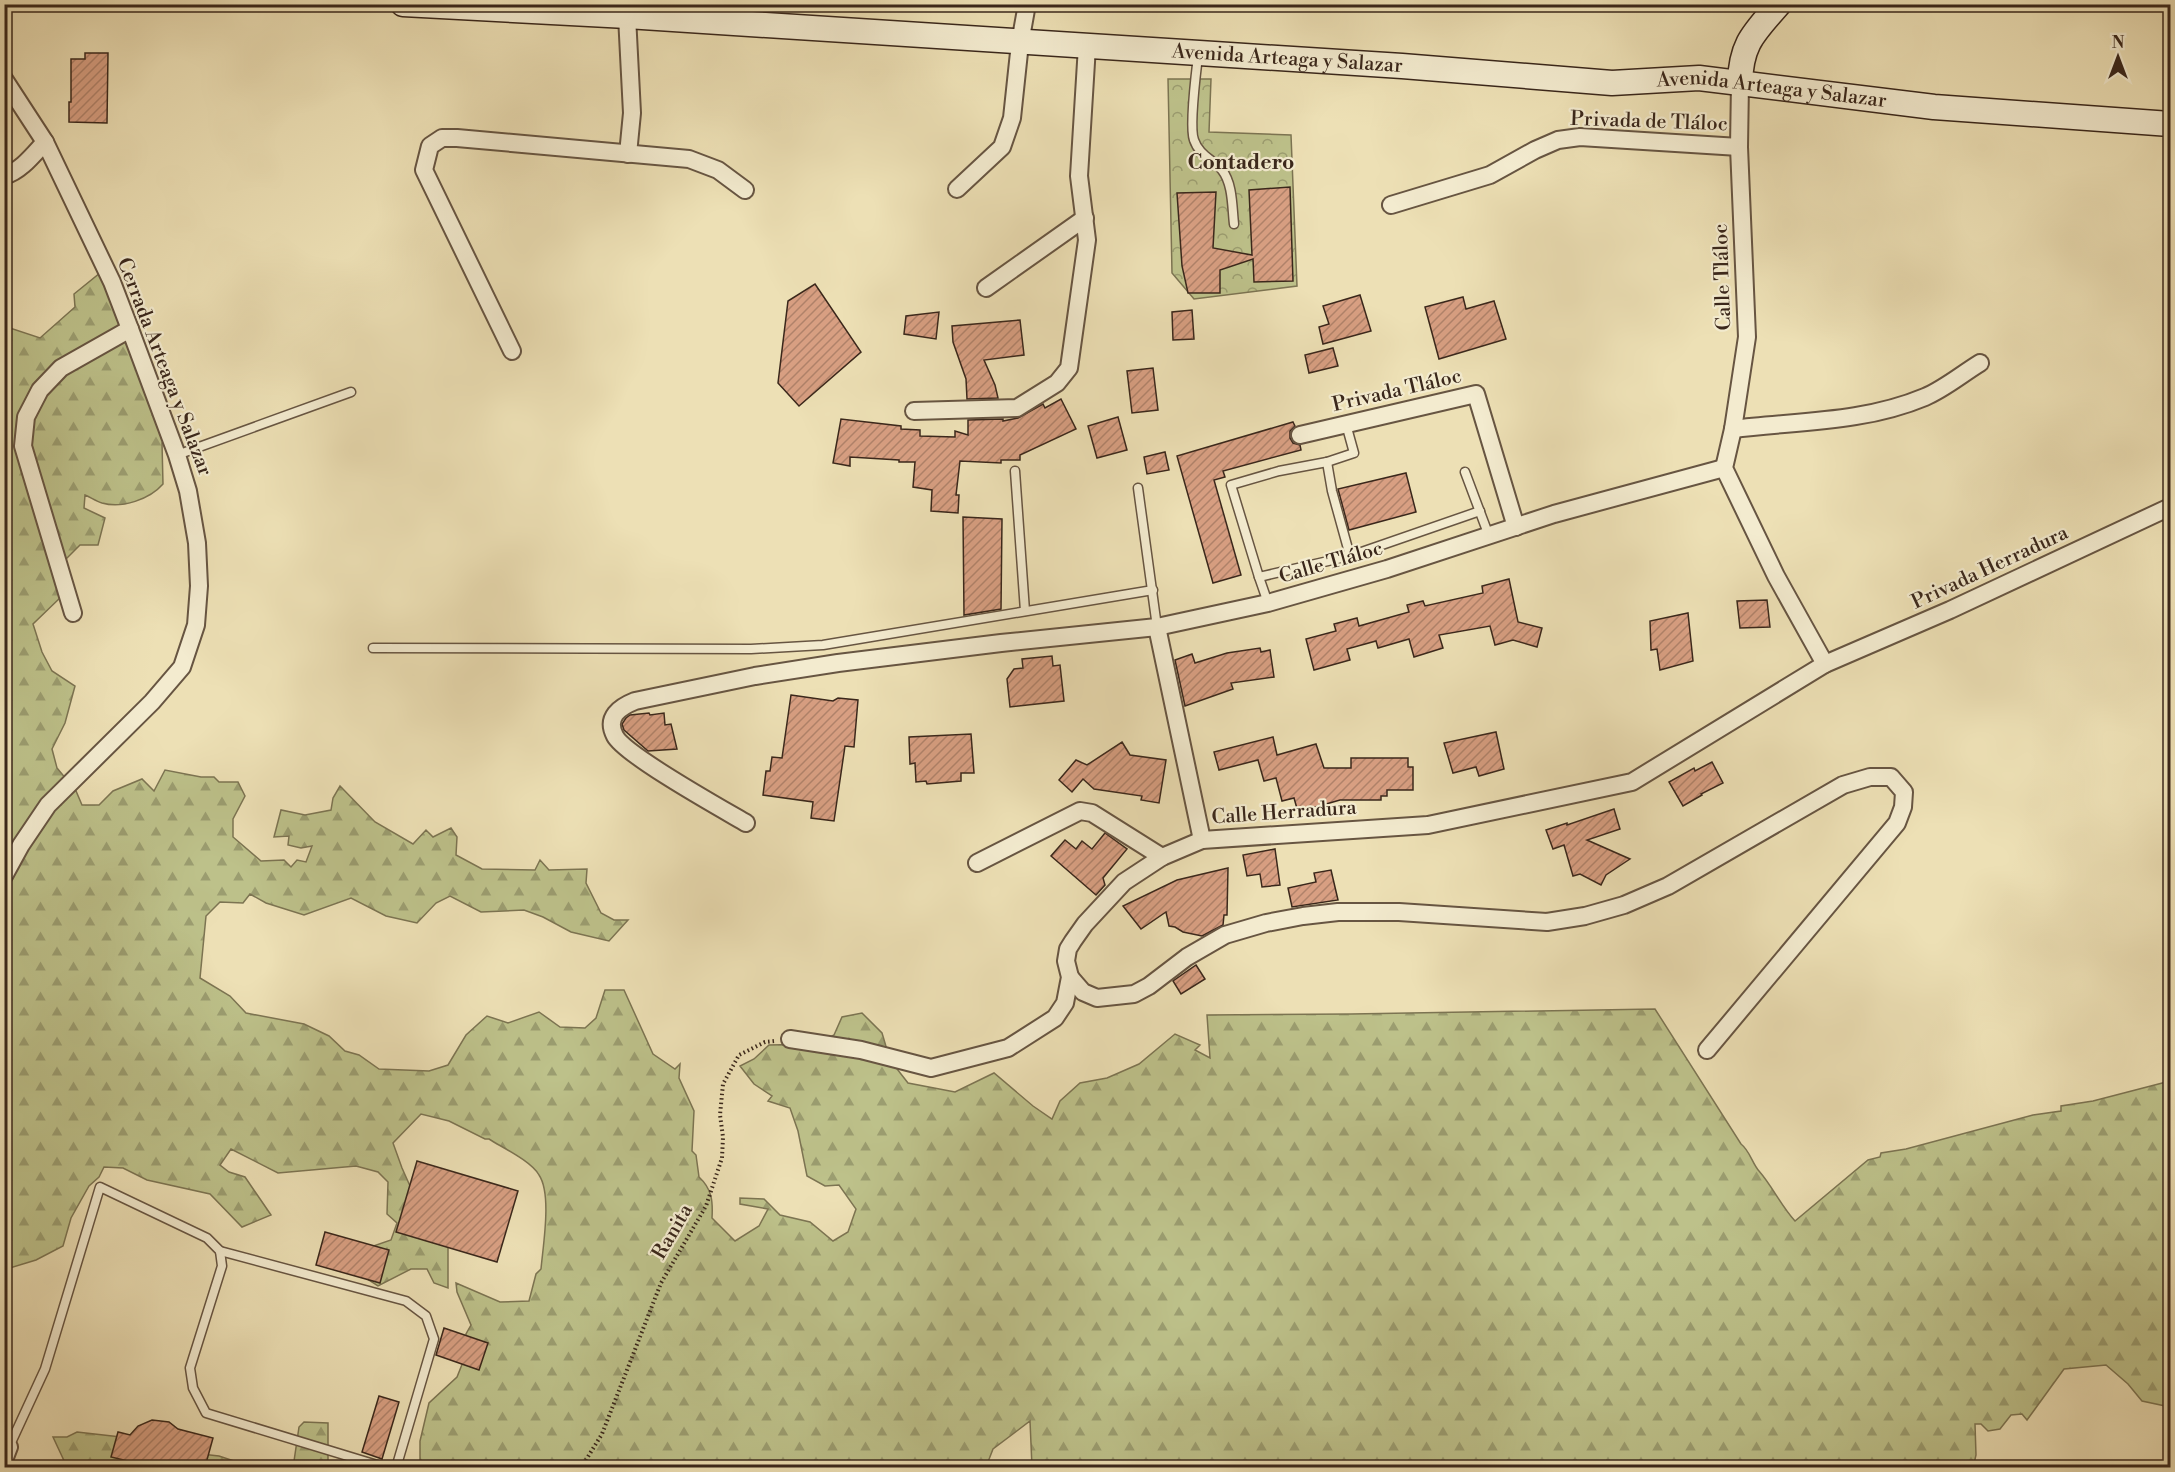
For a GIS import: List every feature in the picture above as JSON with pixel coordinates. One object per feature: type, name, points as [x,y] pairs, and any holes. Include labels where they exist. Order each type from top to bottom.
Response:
[{"type":"street","name":"Avenida Arteaga y Salazar","points":[[403,4],[627,16],[1402,66],[1612,83],[1699,78],[1934,107],[2170,124]]},
{"type":"street","points":[[957,189],[1002,147],[1011,118],[1027,4]]},
{"type":"street","points":[[1740,83],[1740,61],[1746,45],[1779,4]]},
{"type":"street","points":[[627,16],[632,113],[628,154]]},
{"type":"street","points":[[914,411],[1017,408],[1057,383],[1069,368],[1087,240],[1080,166],[1087,46]]},
{"type":"street","name":"Cerrada Arteaga y Salazar","points":[[4,79],[45,142],[112,282],[177,455],[188,491],[197,543],[199,586],[196,625],[182,668],[152,702],[48,805],[21,845],[4,876]]},
{"type":"street","name":"Calle Tláloc","points":[[746,823],[660,771],[619,742],[612,724],[614,714],[621,707],[634,701],[755,676],[838,663],[1001,643],[1157,627],[1268,603],[1387,569],[1554,514],[1724,468],[1733,429],[1747,337],[1739,147],[1740,83]]},
{"type":"street","name":"Privada de Tláloc","points":[[1391,205],[1490,176],[1535,150],[1558,140],[1580,137],[1739,147]]},
{"type":"street","points":[[512,351],[424,170],[430,146],[442,138],[457,138],[688,159],[718,170],[745,190]]},
{"type":"street","points":[[4,176],[27,161],[45,142]]},
{"type":"street","points":[[986,288],[1085,218]]},
{"type":"street","points":[[73,613],[22,446],[26,417],[40,390],[61,368],[130,329]]},
{"type":"street","points":[[1733,429],[1826,422],[1876,413],[1926,396],[1980,363]]},
{"type":"street","name":"Privada Tláloc","points":[[1300,435],[1476,394],[1516,527]]},
{"type":"street","points":[[1724,468],[1776,576],[1825,664]]},
{"type":"street","name":"Privada Herradura","points":[[1825,664],[1950,610],[2170,507]]},
{"type":"street","points":[[1157,627],[1202,840]]},
{"type":"street","name":"Calle Herradura","points":[[790,1039],[861,1050],[931,1068],[1008,1048],[1055,1018],[1065,1003],[1070,977],[1066,961],[1068,949],[1085,924],[1124,882],[1162,857],[1202,840],[1428,825],[1632,782],[1825,664]]},
{"type":"street","points":[[1070,977],[1083,992],[1097,998],[1134,994],[1149,986],[1187,957],[1225,935],[1266,923],[1303,916],[1338,912],[1399,912],[1547,922],[1585,916],[1624,905],[1668,886],[1843,785],[1870,777],[1891,777],[1904,792],[1903,807],[1897,823],[1707,1050]]},
{"type":"street","points":[[977,863],[1080,811],[1092,813],[1162,857]]},
{"type":"lane","points":[[1198,53],[1193,137],[1199,152],[1224,172],[1230,186],[1234,224]]},
{"type":"lane","points":[[177,455],[351,392]]},
{"type":"lane","points":[[1268,603],[1231,484],[1278,471],[1327,462],[1354,453],[1346,424]]},
{"type":"lane","points":[[1327,462],[1332,491],[1350,556]]},
{"type":"lane","points":[[1015,471],[1024,611]]},
{"type":"lane","points":[[1465,472],[1489,536]]},
{"type":"lane","points":[[1138,488],[1157,627]]},
{"type":"lane","points":[[1259,577],[1350,556],[1480,511]]},
{"type":"lane","points":[[373,648],[771,648],[823,645],[1153,590]]},
{"type":"lane","points":[[6,1449],[45,1369],[100,1187],[207,1238],[220,1251],[406,1301],[426,1316],[434,1339],[396,1467]]},
{"type":"lane","points":[[220,1251],[222,1266],[190,1368],[193,1388],[206,1413],[387,1467]]},
{"type":"path","name":"Ranita","points":[[581,1467],[602,1434],[661,1283],[706,1206],[722,1158],[721,1097],[723,1084],[731,1067],[739,1055],[749,1049],[765,1042],[790,1039]]},
{"type":"green space","points":[[1168,79],[1211,79],[1209,132],[1291,135],[1297,286],[1194,299],[1172,273]]},
{"type":"green space","points":[[100,273],[165,440],[162,443],[163,484],[151,494],[127,504],[118,505],[102,503],[85,495],[84,508],[105,518],[98,545],[80,545],[66,559],[61,597],[33,624],[42,652],[52,671],[75,686],[65,723],[52,749],[57,768],[76,791],[82,805],[99,805],[113,791],[142,779],[154,791],[165,770],[201,777],[214,777],[219,782],[238,782],[245,796],[233,819],[233,837],[261,861],[284,860],[291,867],[297,860],[306,862],[312,846],[301,848],[288,845],[289,836],[274,837],[281,810],[305,815],[331,810],[333,798],[340,786],[375,822],[413,844],[426,830],[433,837],[451,828],[457,837],[456,855],[482,869],[535,870],[540,860],[549,870],[587,869],[586,883],[601,913],[614,920],[628,920],[609,941],[571,932],[524,910],[481,912],[450,896],[436,903],[417,923],[386,916],[351,898],[304,915],[266,903],[250,894],[243,903],[220,902],[206,916],[200,978],[230,996],[246,1013],[304,1024],[329,1036],[345,1051],[359,1055],[379,1069],[429,1071],[448,1065],[466,1035],[487,1016],[508,1023],[539,1012],[560,1027],[585,1028],[596,1018],[605,990],[624,990],[653,1054],[675,1069],[680,1064],[679,1078],[694,1111],[692,1151],[696,1155],[699,1177],[707,1186],[711,1196],[712,1218],[735,1241],[759,1226],[768,1209],[740,1204],[740,1198],[764,1199],[780,1215],[810,1222],[833,1241],[848,1232],[856,1209],[839,1185],[825,1186],[807,1176],[798,1131],[790,1108],[768,1101],[772,1096],[754,1084],[740,1066],[754,1059],[769,1045],[818,1044],[834,1035],[842,1017],[862,1013],[882,1033],[890,1060],[908,1083],[955,1092],[994,1073],[1052,1119],[1060,1101],[1080,1083],[1107,1078],[1139,1064],[1175,1034],[1200,1045],[1195,1050],[1210,1058],[1207,1015],[1655,1009],[1741,1144],[1795,1221],[1868,1160],[1880,1157],[1881,1153],[1906,1149],[2033,1115],[2061,1111],[2061,1106],[2093,1101],[2170,1081],[2170,1407],[2142,1401],[2128,1384],[2106,1365],[2064,1369],[2027,1420],[2022,1414],[2011,1415],[2000,1429],[1988,1431],[1981,1424],[1975,1424],[1976,1455],[1973,1468],[1032,1467],[1030,1421],[993,1449],[986,1467],[420,1467],[420,1441],[429,1403],[457,1377],[467,1352],[466,1334],[471,1325],[457,1292],[456,1283],[500,1302],[529,1301],[536,1274],[541,1269],[546,1207],[543,1184],[539,1175],[523,1160],[489,1139],[449,1121],[421,1114],[393,1143],[410,1186],[448,1242],[448,1288],[434,1283],[427,1269],[411,1269],[378,1286],[336,1259],[391,1240],[397,1223],[387,1214],[388,1182],[378,1172],[356,1166],[278,1173],[231,1149],[220,1165],[229,1172],[245,1177],[271,1215],[242,1227],[210,1194],[147,1180],[123,1168],[104,1167],[99,1177],[89,1186],[71,1218],[63,1246],[36,1260],[10,1268],[4,1263],[4,326],[40,338],[75,307],[74,294]]},
{"type":"green space","points":[[304,1422],[328,1423],[328,1467],[293,1468],[299,1427]]},
{"type":"green space","points":[[77,1432],[121,1437],[174,1451],[219,1456],[252,1467],[67,1467],[53,1437],[67,1437]]},
{"type":"building","points":[[85,53],[108,53],[107,123],[69,122],[71,59],[85,59]]},
{"type":"building","points":[[1290,187],[1293,281],[1254,282],[1253,259],[1220,270],[1220,293],[1188,293],[1182,266],[1177,193],[1216,192],[1213,248],[1252,255],[1249,190]]},
{"type":"building","points":[[815,284],[861,352],[799,406],[778,383],[788,301]]},
{"type":"building","points":[[1360,295],[1371,331],[1323,344],[1319,327],[1329,324],[1323,306]]},
{"type":"building","points":[[1463,297],[1466,309],[1494,301],[1506,339],[1439,359],[1425,307]]},
{"type":"building","points":[[1192,310],[1194,339],[1173,340],[1172,312]]},
{"type":"building","points":[[939,312],[936,339],[904,334],[906,316]]},
{"type":"building","points":[[1020,320],[1024,355],[984,360],[998,398],[967,399],[966,379],[953,342],[952,326]]},
{"type":"building","points":[[1333,348],[1338,366],[1309,373],[1305,355]]},
{"type":"building","points":[[1153,368],[1158,410],[1132,413],[1127,371]]},
{"type":"building","points":[[1061,399],[1076,429],[1020,455],[1020,460],[1001,460],[1001,463],[960,461],[956,495],[959,495],[958,513],[931,511],[932,490],[913,487],[915,462],[850,457],[850,466],[833,463],[841,419],[920,430],[920,436],[955,437],[955,431],[968,435],[968,420],[1003,419],[1003,421],[1018,418],[1043,404],[1045,408]]},
{"type":"building","points":[[1118,417],[1127,450],[1097,458],[1088,426]]},
{"type":"building","points":[[1293,422],[1295,426],[1290,431],[1290,438],[1293,443],[1300,445],[1301,450],[1223,471],[1225,477],[1214,480],[1241,575],[1213,583],[1177,456]]},
{"type":"building","points":[[1165,452],[1169,470],[1147,474],[1144,457]]},
{"type":"building","points":[[1406,473],[1416,512],[1349,530],[1338,489]]},
{"type":"building","points":[[963,517],[1002,519],[1001,609],[964,615]]},
{"type":"building","points":[[1509,579],[1518,622],[1542,628],[1537,647],[1513,640],[1495,645],[1490,626],[1439,635],[1443,648],[1414,657],[1409,639],[1378,648],[1376,641],[1347,649],[1350,660],[1314,670],[1306,639],[1336,631],[1334,624],[1357,618],[1359,626],[1409,612],[1407,605],[1423,601],[1425,606],[1483,593],[1482,586]]},
{"type":"building","points":[[1767,600],[1770,627],[1740,628],[1737,601]]},
{"type":"building","points":[[1688,613],[1693,661],[1660,670],[1657,649],[1651,650],[1650,621]]},
{"type":"building","points":[[1260,648],[1261,652],[1270,650],[1274,677],[1231,683],[1233,689],[1185,706],[1175,660],[1192,654],[1195,663],[1227,653]]},
{"type":"building","points":[[1052,656],[1053,666],[1060,665],[1064,701],[1010,707],[1007,679],[1014,669],[1023,668],[1022,659]]},
{"type":"building","points":[[791,695],[833,701],[838,698],[858,700],[854,747],[845,746],[834,821],[811,818],[813,802],[763,795],[766,771],[770,771],[772,757],[782,758]]},
{"type":"building","points":[[649,713],[650,715],[664,713],[665,725],[671,724],[677,749],[648,751],[624,730],[622,724],[630,715]]},
{"type":"building","points":[[1496,732],[1504,769],[1479,776],[1476,767],[1453,773],[1444,743]]},
{"type":"building","points":[[971,734],[974,773],[961,773],[961,781],[927,784],[926,781],[916,782],[915,763],[910,764],[909,737]]},
{"type":"building","points":[[1273,737],[1277,755],[1316,744],[1324,768],[1351,768],[1351,758],[1408,758],[1408,767],[1413,767],[1413,790],[1387,790],[1387,796],[1381,796],[1381,800],[1340,800],[1298,812],[1294,798],[1282,801],[1276,778],[1264,781],[1258,760],[1219,770],[1214,752]]},
{"type":"building","points":[[1122,742],[1130,755],[1166,760],[1159,803],[1141,800],[1142,796],[1094,789],[1083,779],[1072,792],[1059,780],[1076,760],[1087,765]]},
{"type":"building","points":[[1712,762],[1723,783],[1683,806],[1669,782],[1694,768],[1695,771]]},
{"type":"building","points":[[1614,809],[1620,829],[1587,840],[1630,859],[1606,875],[1601,885],[1580,874],[1573,876],[1564,845],[1553,849],[1546,830]]},
{"type":"building","points":[[1105,833],[1127,849],[1103,878],[1105,885],[1096,895],[1051,856],[1065,840],[1076,849],[1082,841],[1092,849]]},
{"type":"building","points":[[1275,849],[1280,885],[1262,887],[1260,874],[1247,876],[1243,855]]},
{"type":"building","points":[[1228,868],[1227,915],[1224,915],[1223,925],[1202,936],[1169,926],[1166,912],[1141,929],[1123,906],[1177,880]]},
{"type":"building","points":[[1331,870],[1338,900],[1292,907],[1288,888],[1316,882],[1314,873]]},
{"type":"building","points":[[1196,965],[1205,979],[1181,994],[1173,981]]},
{"type":"building","points":[[417,1161],[518,1191],[497,1262],[396,1232]]},
{"type":"building","points":[[325,1232],[389,1250],[380,1283],[316,1265]]},
{"type":"building","points":[[444,1328],[488,1343],[479,1370],[436,1355]]},
{"type":"building","points":[[379,1396],[399,1402],[382,1459],[362,1452]]},
{"type":"building","points":[[152,1420],[169,1422],[178,1429],[213,1438],[205,1467],[153,1467],[111,1457],[118,1432],[130,1435],[138,1426]]},
{"type":"district","name":"Contadero","points":[[1241,163]]}]
